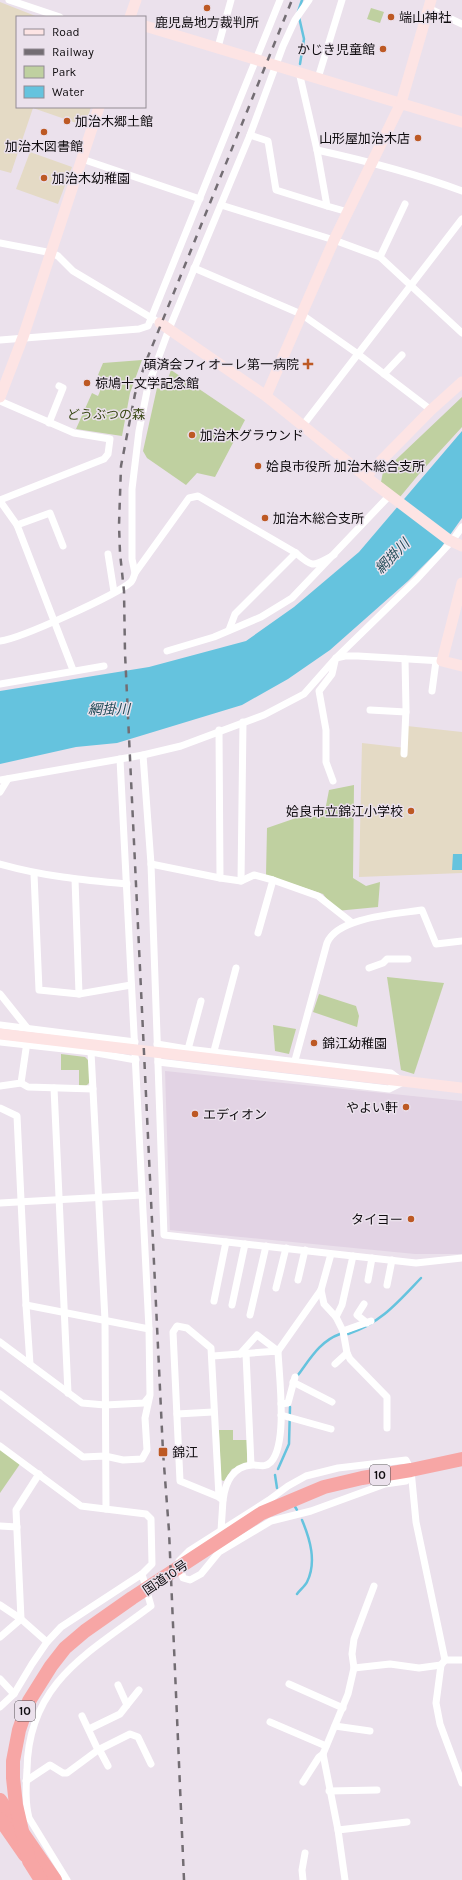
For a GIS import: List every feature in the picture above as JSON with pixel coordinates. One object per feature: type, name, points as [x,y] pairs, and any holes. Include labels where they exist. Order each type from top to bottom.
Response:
[{"type":"highway","name":"国道10号","points":[[42,1880],[29,1861],[15,1798],[13,1761],[19,1730],[29,1701],[51,1666],[66,1648],[84,1631],[225,1536],[262,1514],[324,1487],[462,1459]]},
{"type":"highway","points":[[0,1771],[13,1761]]},
{"type":"highway","name":"10","points":[[0,1800],[24,1835]]},
{"type":"highway","name":"10","points":[[0,1819],[29,1861]]},
{"type":"highway","name":"国道10号","points":[[24,1835],[55,1880]]},
{"type":"street","points":[[9,0],[57,16]]},
{"type":"street","points":[[130,16],[136,0]]},
{"type":"street","points":[[218,47],[231,0]]},
{"type":"street","points":[[135,573],[132,559],[132,489],[135,456],[160,324],[200,199],[258,59],[280,0]]},
{"type":"street","points":[[0,340],[23,337],[139,330],[148,326],[160,324],[194,268],[250,135],[275,65],[296,20],[309,0]]},
{"type":"street","points":[[318,78],[342,0]]},
{"type":"street","points":[[266,396],[334,240],[401,103],[429,3],[462,24]]},
{"type":"street","points":[[146,26],[462,122]]},
{"type":"street","points":[[299,72],[317,150],[327,206]]},
{"type":"street","points":[[0,397],[23,337],[52,253],[99,108]]},
{"type":"street","points":[[250,135],[268,141],[276,190],[348,212]]},
{"type":"street","points":[[317,150],[419,175],[462,191]]},
{"type":"street","points":[[82,159],[200,199]]},
{"type":"street","points":[[380,257],[405,204]]},
{"type":"street","points":[[221,205],[334,240],[380,257],[462,331]]},
{"type":"street","points":[[304,424],[462,219]]},
{"type":"street","points":[[0,243],[52,253],[58,256],[73,271],[160,324],[266,396],[304,424],[366,476],[454,542]]},
{"type":"street","points":[[194,268],[301,314],[358,354],[431,410]]},
{"type":"street","points":[[384,374],[402,355]]},
{"type":"street","points":[[366,476],[431,410],[462,382]]},
{"type":"street","points":[[49,423],[63,388],[59,386]]},
{"type":"street","points":[[0,401],[74,433],[110,439],[108,454],[104,459],[0,501],[17,525],[73,670]]},
{"type":"street","points":[[0,641],[11,639],[54,621],[114,592],[132,581],[135,573],[189,498],[198,496],[296,553],[308,564],[315,565],[334,555]]},
{"type":"street","points":[[167,651],[214,637],[261,617],[292,598],[392,496]]},
{"type":"street","points":[[17,525],[50,513],[64,546]]},
{"type":"street","points":[[0,780],[143,755],[181,746],[219,730],[264,714],[304,694],[335,659],[454,542],[462,527]]},
{"type":"street","points":[[229,630],[235,614],[296,553]]},
{"type":"street","points":[[108,554],[114,592]]},
{"type":"street","points":[[432,691],[439,661],[462,582]]},
{"type":"street","points":[[335,659],[345,656],[405,658],[439,661],[462,666]]},
{"type":"street","points":[[404,754],[406,712],[405,658]]},
{"type":"street","points":[[333,780],[326,762],[326,730],[320,691],[332,674],[335,659]]},
{"type":"street","points":[[0,684],[73,670],[104,666]]},
{"type":"street","points":[[370,710],[406,712]]},
{"type":"street","points":[[241,881],[243,722]]},
{"type":"street","points":[[219,730],[220,878]]},
{"type":"street","points":[[143,755],[151,864],[164,1235],[416,1262],[462,1258]]},
{"type":"street","points":[[0,1394],[83,1457],[105,1456],[123,1460],[142,1459],[147,1450],[145,1418],[150,1396],[148,1330],[136,1060],[120,759]]},
{"type":"street","points":[[0,792],[8,779]]},
{"type":"street","points":[[0,864],[34,874],[127,884]]},
{"type":"street","points":[[151,864],[241,881],[254,876],[273,880],[318,896],[351,922]]},
{"type":"street","points":[[34,874],[39,990],[79,994],[131,985]]},
{"type":"street","points":[[75,879],[79,994]]},
{"type":"street","points":[[258,933],[273,880]]},
{"type":"street","points":[[292,1078],[294,1061],[329,937],[351,922],[422,910],[436,944],[462,941]]},
{"type":"street","points":[[369,968],[383,963],[387,959],[408,959]]},
{"type":"street","points":[[214,1051],[236,968]]},
{"type":"street","points":[[0,994],[28,1028],[21,1083]]},
{"type":"street","points":[[185,1065],[201,1002]]},
{"type":"street","points":[[0,1025],[135,1042]]},
{"type":"street","points":[[0,1034],[391,1081],[462,1088]]},
{"type":"street","points":[[92,1037],[91,1052],[105,1320],[106,1509]]},
{"type":"street","points":[[0,1042],[91,1052],[136,1060]]},
{"type":"street","points":[[157,1044],[391,1073],[403,1082]]},
{"type":"street","points":[[158,1062],[389,1089],[403,1082]]},
{"type":"street","points":[[0,1086],[21,1083],[28,1087],[93,1089]]},
{"type":"street","points":[[54,1088],[68,1393]]},
{"type":"street","points":[[0,1108],[17,1116],[30,1364]]},
{"type":"street","points":[[0,1203],[142,1195]]},
{"type":"street","points":[[214,1300],[226,1242]]},
{"type":"street","points":[[232,1305],[245,1244]]},
{"type":"street","points":[[250,1315],[266,1246]]},
{"type":"street","points":[[276,1288],[286,1248]]},
{"type":"street","points":[[298,1280],[305,1250]]},
{"type":"street","points":[[221,1498],[225,1487],[235,1471],[250,1465],[262,1467],[270,1463],[276,1454],[280,1444],[281,1415],[278,1351],[321,1290],[331,1254]]},
{"type":"street","points":[[336,1317],[342,1305],[353,1256]]},
{"type":"street","points":[[368,1280],[372,1258]]},
{"type":"street","points":[[387,1285],[392,1260]]},
{"type":"street","points":[[321,1290],[324,1304],[336,1317],[343,1331],[347,1353],[354,1364],[387,1397],[387,1428]]},
{"type":"street","points":[[343,1331],[369,1322],[357,1315],[364,1304]]},
{"type":"street","points":[[26,1305],[148,1330]]},
{"type":"street","points":[[221,1498],[180,1481],[173,1332],[177,1326],[188,1328],[211,1348],[213,1356],[213,1412],[221,1498],[221,1531]]},
{"type":"street","points":[[250,1465],[243,1354],[257,1336],[278,1351]]},
{"type":"street","points":[[0,1342],[82,1403],[105,1405],[144,1403],[150,1396]]},
{"type":"street","points":[[213,1356],[278,1351]]},
{"type":"street","points":[[335,1364],[347,1353]]},
{"type":"street","points":[[281,1404],[288,1403],[294,1380],[332,1402]]},
{"type":"street","points":[[176,1414],[213,1412]]},
{"type":"street","points":[[281,1415],[331,1429]]},
{"type":"street","points":[[0,1446],[80,1506],[146,1514],[151,1519],[152,1564],[142,1574],[78,1614],[61,1627],[47,1642],[14,1694],[0,1707]]},
{"type":"street","points":[[412,1470],[406,1481],[385,1484],[311,1511],[271,1521],[219,1552],[201,1574],[190,1580],[183,1578],[179,1561],[189,1551],[269,1500],[288,1486],[306,1476],[338,1468],[406,1460],[412,1470],[416,1522],[443,1662],[436,1703],[440,1724],[462,1783]]},
{"type":"street","points":[[21,1620],[16,1510],[39,1474]]},
{"type":"street","points":[[0,1526],[17,1527]]},
{"type":"street","points":[[66,1880],[30,1818],[27,1809],[27,1752],[32,1729],[52,1688],[83,1655],[151,1606],[142,1574]]},
{"type":"street","points":[[303,1782],[319,1757],[323,1754],[343,1708],[354,1668],[352,1654],[354,1639],[374,1586]]},
{"type":"street","points":[[0,1605],[21,1620],[47,1642]]},
{"type":"street","points":[[0,1637],[21,1620]]},
{"type":"street","points":[[354,1668],[390,1664],[420,1668],[443,1662],[462,1660]]},
{"type":"street","points":[[0,1679],[14,1694]]},
{"type":"street","points":[[289,1684],[343,1708]]},
{"type":"street","points":[[118,1685],[128,1705]]},
{"type":"street","points":[[89,1729],[120,1714],[139,1690]]},
{"type":"street","points":[[82,1716],[108,1766]]},
{"type":"street","points":[[270,1722],[326,1746]]},
{"type":"street","points":[[335,1726],[370,1731]]},
{"type":"street","points":[[26,1781],[50,1765],[63,1773],[67,1773],[99,1749],[130,1734],[138,1737],[151,1764]]},
{"type":"street","points":[[323,1754],[329,1791],[338,1830],[345,1880]]},
{"type":"street","points":[[329,1791],[377,1790]]},
{"type":"street","points":[[338,1830],[407,1822]]},
{"type":"street","points":[[303,1880],[302,1870],[305,1853]]},
{"type":"shaded area","points":[[0,2],[35,16],[16,16],[16,108],[33,108],[11,173],[0,170]]},
{"type":"shaded area","points":[[33,108],[91,108],[85,126]]},
{"type":"shaded area","name":"加治木幼稚園","points":[[30,152],[72,167],[58,204],[16,189]]},
{"type":"shaded area","name":"姶良市立錦江小学校","points":[[407,726],[462,732],[462,873],[359,877],[362,743],[406,748]]},
{"type":"shaded area","points":[[165,1071],[462,1101],[462,1254],[415,1254],[170,1230]]},
{"type":"green space","points":[[371,8],[384,12],[380,23],[367,19]]},
{"type":"green space","name":"どうぶつの森","points":[[142,360],[130,393],[122,436],[76,429],[92,393],[98,396],[105,379],[98,375],[103,363]]},
{"type":"green space","name":"加治木グラウンド","points":[[171,370],[245,420],[215,477],[197,473],[186,485],[147,458],[143,451],[157,388],[164,390]]},
{"type":"green space","points":[[462,397],[462,427],[400,497],[381,482],[383,472]]},
{"type":"green space","points":[[354,785],[353,878],[366,886],[380,882],[378,907],[336,911],[323,894],[266,875],[267,828],[296,818],[324,816],[329,790]]},
{"type":"green space","points":[[387,977],[444,983],[414,1074],[401,1070]]},
{"type":"green space","points":[[319,994],[356,1006],[359,1016],[357,1027],[313,1012]]},
{"type":"green space","points":[[273,1025],[296,1029],[289,1054],[275,1051]]},
{"type":"green space","points":[[61,1054],[85,1057],[89,1061],[90,1082],[86,1086],[79,1086],[79,1070],[61,1070]]},
{"type":"green space","points":[[219,1430],[233,1430],[233,1440],[247,1440],[247,1464],[232,1469],[224,1481],[221,1480]]},
{"type":"green space","points":[[0,1449],[20,1464],[0,1493]]},
{"type":"water","name":"網掛川","points":[[462,431],[462,518],[440,549],[408,581],[330,650],[288,679],[242,705],[117,743],[76,747],[0,764],[0,691],[149,667],[246,641],[294,607],[359,552]]},
{"type":"water","points":[[453,854],[462,854],[462,870],[452,870]]},
{"type":"waterway","points":[[298,12],[302,0]]},
{"type":"waterway","points":[[299,17],[304,39],[300,64]]},
{"type":"waterway","points":[[348,1334],[380,1318],[421,1278]]},
{"type":"waterway","points":[[298,1375],[321,1346],[333,1337],[340,1334]]},
{"type":"waterway","points":[[278,1469],[289,1444],[290,1407]]},
{"type":"waterway","points":[[275,1475],[277,1488]]},
{"type":"waterway","points":[[294,1505],[297,1510]]},
{"type":"waterway","points":[[297,1594],[307,1582],[312,1567],[310,1543],[302,1520]]},
{"type":"railway","points":[[184,1880],[169,1531],[163,1452],[125,653],[124,591],[120,553],[119,525],[121,466],[135,394],[145,364],[292,0]]},
{"type":"place","name":"鹿児島地方裁判所","points":[[207,8]]},
{"type":"place","name":"端山神社","points":[[391,17]]},
{"type":"place","name":"かじき児童館","points":[[383,49]]},
{"type":"place","name":"加治木郷土館","points":[[67,121]]},
{"type":"place","name":"加治木図書館","points":[[44,132]]},
{"type":"place","name":"山形屋加治木店","points":[[418,138]]},
{"type":"place","name":"加治木幼稚園","points":[[44,178]]},
{"type":"place","name":"碩済会フィオーレ第一病院","points":[[308,364]]},
{"type":"place","name":"椋鳩十文学記念館","points":[[87,383]]},
{"type":"place","name":"加治木グラウンド","points":[[192,435]]},
{"type":"place","name":"姶良市役所 加治木総合支所","points":[[258,466]]},
{"type":"place","name":"加治木総合支所","points":[[265,518]]},
{"type":"place","name":"姶良市立錦江小学校","points":[[411,811]]},
{"type":"place","name":"錦江幼稚園","points":[[314,1043]]},
{"type":"place","name":"やよい軒","points":[[406,1107]]},
{"type":"place","name":"エディオン","points":[[195,1114]]},
{"type":"place","name":"タイヨー","points":[[411,1219]]},
{"type":"place","name":"錦江","points":[[163,1452]]}]
